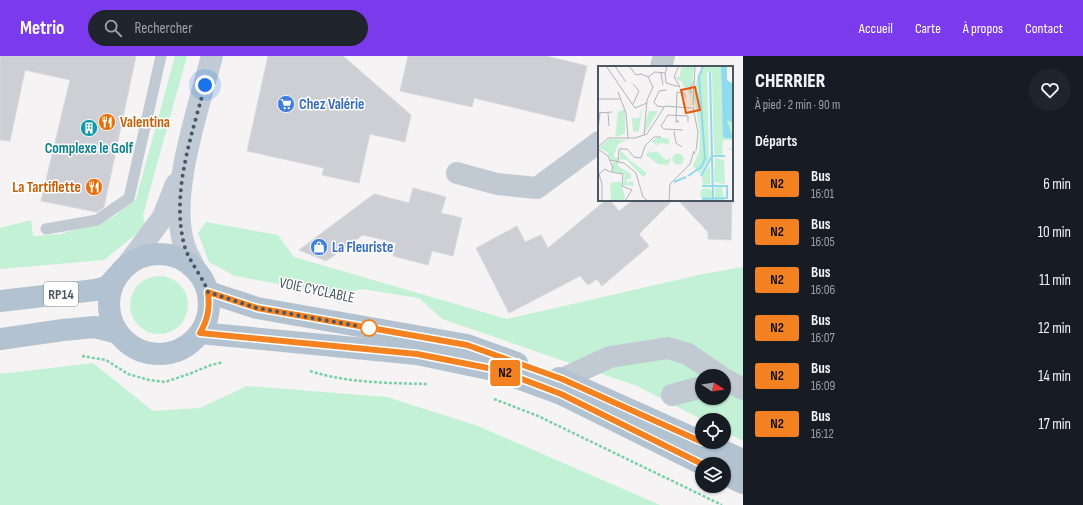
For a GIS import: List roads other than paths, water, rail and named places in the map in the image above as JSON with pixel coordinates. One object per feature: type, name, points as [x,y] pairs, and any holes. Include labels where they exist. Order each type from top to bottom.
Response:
[{"type":"main road","points":[[186,157],[162,217],[123,270],[111,290],[108,305],[111,320],[118,333],[133,347],[147,353],[162,355],[177,351],[190,344],[200,333],[207,321],[210,306],[208,292],[203,279],[194,267],[184,245],[180,221],[180,197],[186,157],[212,56]]},
{"type":"main road","points":[[123,270],[141,256],[156,253],[170,254],[183,259],[194,267]]},
{"type":"main road","name":"RP14","points":[[0,300],[95,290],[106,287],[123,270]]},
{"type":"main road","points":[[208,292],[257,308],[467,345],[562,379],[695,439]]},
{"type":"main road","points":[[0,339],[63,330],[95,328],[118,333]]},
{"type":"main road","points":[[200,333],[417,354],[498,370],[561,394],[695,461]]},
{"type":"main road","points":[[718,449],[743,460]]},
{"type":"main road","points":[[731,477],[743,483]]},
{"type":"street","points":[[661,66],[664,56]]},
{"type":"street","points":[[457,173],[497,184],[536,188],[598,143]]},
{"type":"street","points":[[562,379],[610,357],[640,351],[668,348],[688,354],[710,369]]},
{"type":"street","points":[[672,395],[695,389]]},
{"type":"lane","points":[[46,229],[97,220],[129,198],[161,56]]},
{"type":"place","name":"Chez Valérie","points":[[286,104]]},
{"type":"place","name":"Valentina","points":[[107,122]]},
{"type":"place","name":"Complexe le Golf","points":[[89,128]]},
{"type":"place","name":"La Tartiflette","points":[[94,187]]},
{"type":"place","name":"La Fleuriste","points":[[319,247]]}]
